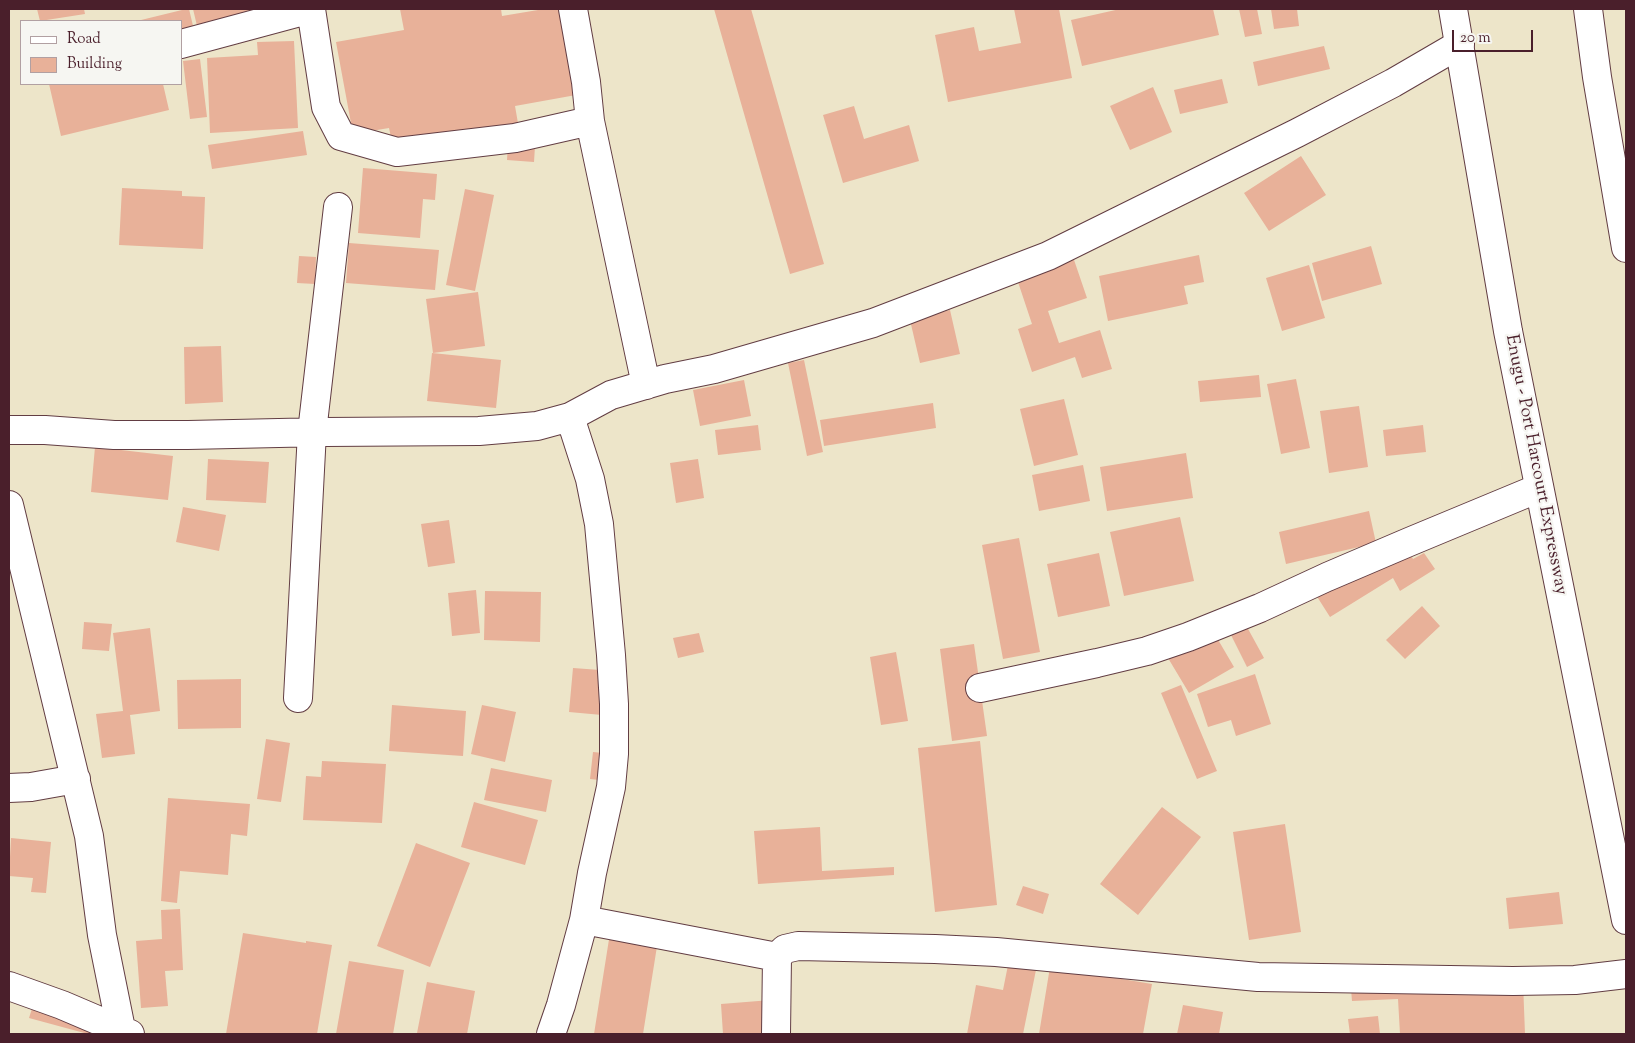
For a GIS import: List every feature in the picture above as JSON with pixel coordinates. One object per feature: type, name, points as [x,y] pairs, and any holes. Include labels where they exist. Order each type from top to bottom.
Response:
[{"type":"main road","points":[[182,44],[311,9],[326,107],[341,136],[397,152],[514,138],[590,121]]},
{"type":"main road","points":[[573,9],[586,82],[590,121],[646,385]]},
{"type":"main road","name":"Enugu - Port Harcourt Expressway","points":[[1453,9],[1508,331],[1626,920]]},
{"type":"main road","points":[[1588,9],[1597,77],[1626,248]]},
{"type":"main road","points":[[9,430],[45,430],[114,435],[188,435],[479,431],[537,426],[570,417],[611,396],[646,385],[714,369],[873,323],[1048,256],[1393,83],[1460,44]]},
{"type":"main road","points":[[298,698],[312,432],[338,207]]},
{"type":"main road","points":[[551,1034],[561,1005],[584,920],[592,873],[611,787],[614,754],[614,704],[599,524],[590,479],[570,417]]},
{"type":"main road","points":[[980,688],[1147,651],[1188,637],[1539,488]]},
{"type":"main road","points":[[9,505],[89,836],[102,935],[124,1033]]},
{"type":"main road","points":[[9,788],[31,787],[76,779]]},
{"type":"main road","points":[[584,920],[777,957]]},
{"type":"main road","points":[[776,1034],[777,957],[786,949],[798,946],[996,952],[1258,977],[1315,979],[1514,981],[1575,980],[1626,974]]},
{"type":"main road","points":[[9,986],[62,1005],[124,1033]]},
{"type":"building","points":[[37,9],[84,9],[85,14],[46,20],[40,20]]},
{"type":"building","points":[[189,9],[194,30],[182,34],[182,20],[141,20]]},
{"type":"building","points":[[193,9],[263,9],[198,30]]},
{"type":"building","points":[[400,9],[501,9],[502,16],[544,9],[561,9],[576,95],[515,106],[519,129],[394,151],[389,128],[353,134],[336,42],[404,30]]},
{"type":"building","points":[[714,9],[751,9],[824,264],[790,274]]},
{"type":"building","points":[[1014,9],[1059,9],[1072,78],[948,102],[935,35],[974,27],[979,51],[1021,43]]},
{"type":"building","points":[[1120,9],[1213,9],[1219,35],[1082,66],[1071,20]]},
{"type":"building","points":[[1239,9],[1257,9],[1262,34],[1245,37]]},
{"type":"building","points":[[1271,9],[1297,9],[1299,26],[1274,29]]},
{"type":"building","points":[[294,41],[298,128],[210,133],[207,58],[258,55],[257,42]]},
{"type":"building","points":[[1324,46],[1330,69],[1258,86],[1253,62]]},
{"type":"building","points":[[200,59],[207,117],[190,119],[183,61]]},
{"type":"building","points":[[1222,79],[1228,103],[1180,114],[1174,90]]},
{"type":"building","points":[[49,85],[163,85],[169,110],[61,136]]},
{"type":"building","points":[[1153,87],[1172,132],[1130,150],[1110,106]]},
{"type":"building","points":[[854,106],[864,139],[909,125],[919,161],[843,183],[823,115]]},
{"type":"building","points":[[303,131],[307,155],[212,169],[208,145]]},
{"type":"building","points":[[508,144],[535,146],[534,162],[507,160]]},
{"type":"building","points":[[1301,156],[1326,195],[1269,231],[1244,193]]},
{"type":"building","points":[[363,168],[437,174],[435,200],[423,199],[420,238],[358,233]]},
{"type":"building","points":[[122,188],[182,191],[182,196],[205,197],[203,249],[119,245]]},
{"type":"building","points":[[465,189],[494,195],[475,291],[446,285]]},
{"type":"building","points":[[349,243],[439,250],[435,290],[346,283]]},
{"type":"building","points":[[1371,246],[1382,284],[1322,301],[1312,263]]},
{"type":"building","points":[[1072,254],[1087,298],[1048,311],[1059,343],[1100,330],[1112,369],[1082,378],[1075,357],[1032,372],[1018,329],[1032,324],[1015,273]]},
{"type":"building","points":[[1199,255],[1204,282],[1184,286],[1188,304],[1108,321],[1099,276]]},
{"type":"building","points":[[299,256],[316,257],[315,284],[297,283]]},
{"type":"building","points":[[1309,265],[1325,318],[1282,331],[1266,278]]},
{"type":"building","points":[[478,292],[485,346],[433,353],[426,299]]},
{"type":"building","points":[[950,310],[960,354],[920,363],[910,320]]},
{"type":"building","points":[[221,346],[223,402],[185,404],[184,347]]},
{"type":"building","points":[[432,353],[501,360],[496,408],[427,401]]},
{"type":"building","points":[[804,360],[823,452],[807,456],[788,363]]},
{"type":"building","points":[[1259,375],[1261,397],[1200,402],[1198,381]]},
{"type":"building","points":[[1296,379],[1310,448],[1281,454],[1267,384]]},
{"type":"building","points":[[744,380],[751,416],[700,426],[693,390]]},
{"type":"building","points":[[1064,399],[1078,455],[1034,466],[1020,409]]},
{"type":"building","points":[[933,403],[936,428],[824,446],[820,420]]},
{"type":"building","points":[[1359,406],[1368,467],[1329,473],[1320,411]]},
{"type":"building","points":[[758,425],[761,450],[718,455],[715,430]]},
{"type":"building","points":[[1423,425],[1426,452],[1386,456],[1383,430]]},
{"type":"building","points":[[95,447],[173,456],[168,500],[91,492]]},
{"type":"building","points":[[1186,453],[1193,498],[1107,511],[1100,467]]},
{"type":"building","points":[[208,459],[269,462],[266,503],[206,500]]},
{"type":"building","points":[[698,459],[704,498],[676,503],[670,463]]},
{"type":"building","points":[[1083,465],[1090,501],[1039,511],[1032,475]]},
{"type":"building","points":[[183,507],[226,515],[219,551],[176,542]]},
{"type":"building","points":[[1369,511],[1376,543],[1286,564],[1279,532]]},
{"type":"building","points":[[1180,517],[1194,581],[1124,596],[1110,532]]},
{"type":"building","points":[[449,520],[455,563],[428,567],[421,524]]},
{"type":"building","points":[[1019,538],[1040,652],[1003,659],[982,545]]},
{"type":"building","points":[[1403,542],[1413,559],[1424,553],[1435,569],[1400,591],[1393,578],[1330,617],[1316,595]]},
{"type":"building","points":[[1099,553],[1110,606],[1058,617],[1047,564]]},
{"type":"building","points":[[476,590],[480,633],[452,636],[448,593]]},
{"type":"building","points":[[485,591],[541,592],[540,642],[484,640]]},
{"type":"building","points":[[1422,606],[1440,626],[1405,659],[1386,640]]},
{"type":"building","points":[[84,622],[112,624],[109,651],[82,649]]},
{"type":"building","points":[[1210,626],[1234,667],[1189,693],[1165,653]]},
{"type":"building","points":[[1247,627],[1264,658],[1247,667],[1231,635]]},
{"type":"building","points":[[150,628],[160,711],[130,715],[135,754],[102,758],[96,714],[123,711],[113,633]]},
{"type":"building","points":[[699,633],[704,652],[678,658],[673,638]]},
{"type":"building","points":[[974,644],[987,736],[952,741],[940,649]]},
{"type":"building","points":[[896,652],[908,721],[881,725],[870,657]]},
{"type":"building","points":[[573,668],[627,672],[624,717],[569,712]]},
{"type":"building","points":[[1255,674],[1271,724],[1236,736],[1231,720],[1208,727],[1197,694]]},
{"type":"building","points":[[241,679],[241,728],[178,729],[177,680]]},
{"type":"building","points":[[1181,685],[1217,771],[1197,779],[1161,693]]},
{"type":"building","points":[[392,705],[466,711],[463,756],[389,751]]},
{"type":"building","points":[[482,705],[516,712],[505,762],[471,754]]},
{"type":"building","points":[[266,739],[290,743],[281,802],[257,799]]},
{"type":"building","points":[[980,741],[997,905],[935,912],[918,748]]},
{"type":"building","points":[[593,752],[613,754],[609,781],[590,779]]},
{"type":"building","points":[[322,761],[386,764],[382,823],[303,820],[306,776],[321,777]]},
{"type":"building","points":[[491,768],[552,780],[546,812],[484,800]]},
{"type":"building","points":[[168,798],[250,804],[247,836],[231,834],[228,875],[180,871],[177,903],[161,901]]},
{"type":"building","points":[[474,802],[538,820],[525,865],[461,847]]},
{"type":"building","points":[[1162,807],[1201,837],[1138,915],[1100,884]]},
{"type":"building","points":[[1285,824],[1301,932],[1249,940],[1233,832]]},
{"type":"building","points":[[820,827],[822,871],[894,867],[894,875],[758,884],[754,831]]},
{"type":"building","points":[[11,838],[51,842],[46,893],[31,892],[33,878],[9,876]]},
{"type":"building","points":[[416,843],[470,863],[430,967],[377,946]]},
{"type":"building","points":[[1023,886],[1049,894],[1043,914],[1016,905]]},
{"type":"building","points":[[1559,892],[1563,924],[1509,929],[1506,898]]},
{"type":"building","points":[[180,909],[183,970],[165,971],[168,1006],[141,1008],[136,941],[162,939],[161,910]]},
{"type":"building","points":[[243,933],[332,945],[317,1034],[226,1034]]},
{"type":"building","points":[[610,933],[658,940],[643,1034],[594,1034]]},
{"type":"building","points":[[1009,960],[1037,965],[1023,1034],[967,1034],[976,985],[1003,990]]},
{"type":"building","points":[[349,961],[404,970],[393,1034],[336,1034]]},
{"type":"building","points":[[1050,967],[1152,984],[1143,1034],[1039,1034]]},
{"type":"building","points":[[427,982],[475,991],[467,1034],[417,1033]]},
{"type":"building","points":[[1523,982],[1525,1034],[1400,1034],[1398,999],[1352,1001],[1351,989]]},
{"type":"building","points":[[36,996],[98,1034],[88,1034],[29,1018]]},
{"type":"building","points":[[771,1000],[773,1034],[723,1034],[721,1004]]},
{"type":"building","points":[[1183,1005],[1223,1012],[1219,1034],[1177,1034]]},
{"type":"building","points":[[1378,1016],[1380,1034],[1350,1034],[1348,1019]]}]
